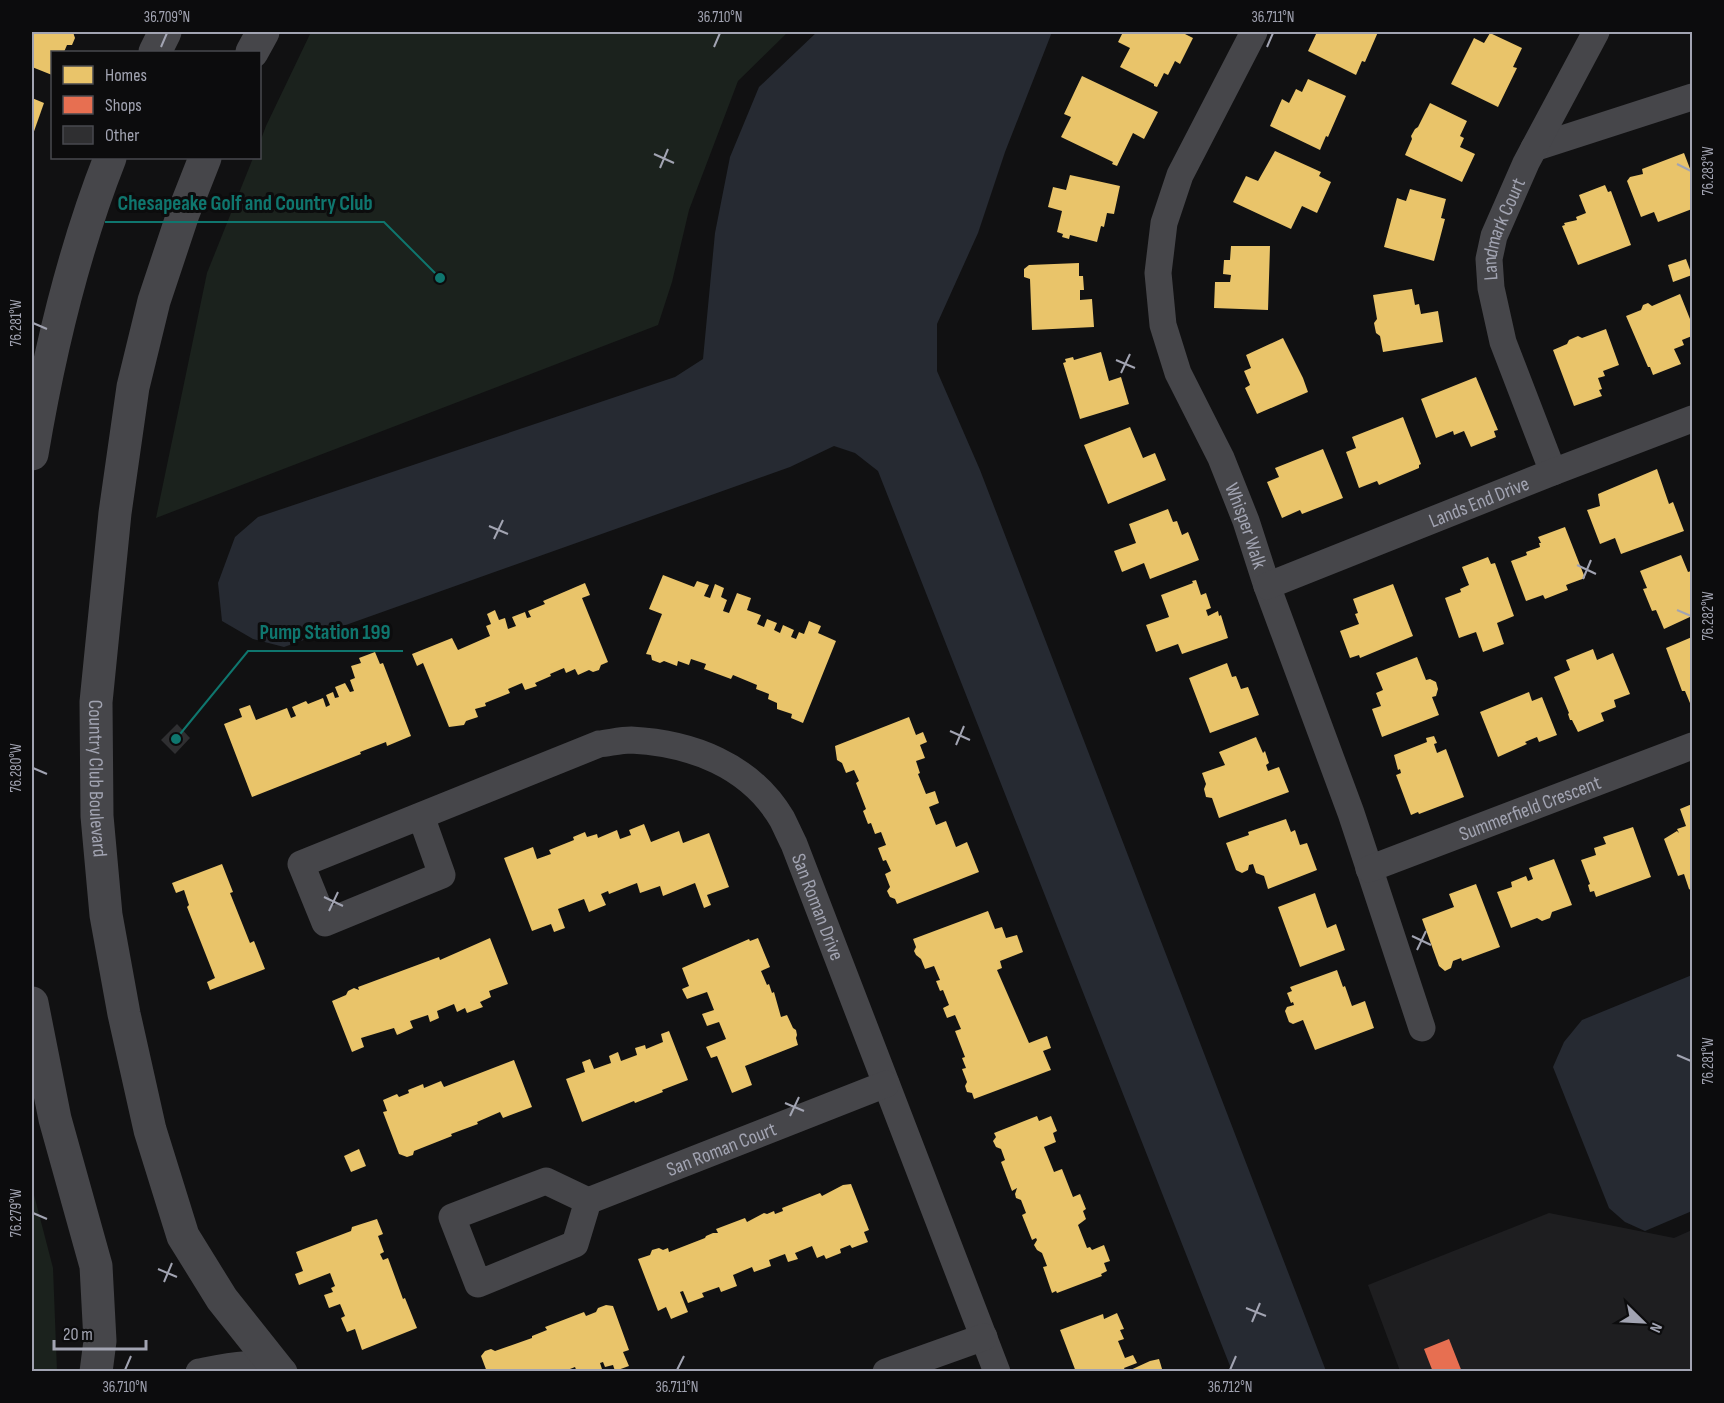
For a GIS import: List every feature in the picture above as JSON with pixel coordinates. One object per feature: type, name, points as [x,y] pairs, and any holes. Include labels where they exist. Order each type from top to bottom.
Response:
[{"type":"street","points":[[155,51],[165,32]]},
{"type":"street","points":[[253,51],[263,32]]},
{"type":"street","name":"Whisper Walk","points":[[1254,32],[1180,175],[1164,223],[1158,273],[1163,325],[1178,374],[1221,458],[1246,521],[1267,586],[1351,813],[1422,1028]]},
{"type":"street","name":"Landmark Court","points":[[1553,472],[1503,342],[1491,288],[1489,259],[1494,236],[1534,148],[1596,32]]},
{"type":"street","points":[[1534,148],[1692,97]]},
{"type":"street","points":[[32,453],[41,397],[63,305],[95,196],[110,159]]},
{"type":"street","name":"Country Club Boulevard","points":[[205,159],[183,214],[154,301],[133,387],[115,513],[96,702],[97,816],[106,915],[124,1014],[150,1130],[183,1236],[222,1299],[280,1370]]},
{"type":"street","name":"Lands End Drive","points":[[1267,586],[1692,419]]},
{"type":"street","name":"San Roman Drive","points":[[421,816],[442,875],[325,923],[301,864],[599,744],[630,740],[688,748],[713,758],[740,774],[764,794],[782,818],[794,844],[997,1371]]},
{"type":"street","name":"Summerfield Crescent","points":[[1369,869],[1692,746]]},
{"type":"street","points":[[32,1003],[55,1119],[96,1266],[99,1341],[96,1371]]},
{"type":"street","name":"San Roman Court","points":[[588,1201],[886,1084]]},
{"type":"street","points":[[546,1181],[588,1201],[575,1244],[478,1284],[452,1218],[546,1181]]},
{"type":"street","points":[[886,1371],[984,1338]]},
{"type":"street","points":[[199,1371],[223,1367],[280,1370]]},
{"type":"shaded area","points":[[311,32],[788,32],[738,81],[689,210],[672,282],[658,325],[156,518],[207,273],[253,159],[261,159],[261,139]]},
{"type":"shaded area","points":[[817,32],[1052,32],[1005,152],[978,233],[937,324],[937,371],[980,470],[1326,1371],[1232,1371],[878,471],[855,453],[834,446],[790,467],[284,647],[253,639],[222,621],[218,583],[235,537],[258,517],[675,377],[703,359],[715,233],[730,157],[759,87]]},
{"type":"shaded area","points":[[1692,975],[1692,1211],[1645,1231],[1625,1222],[1609,1208],[1553,1067],[1564,1042],[1582,1020]]},
{"type":"shaded area","points":[[32,1187],[53,1268],[57,1371],[32,1371]]},
{"type":"shaded area","points":[[1549,1213],[1674,1238],[1692,1230],[1692,1371],[1400,1371],[1368,1285]]},
{"type":"building: Homes","points":[[32,32],[73,32],[75,38],[72,45],[67,45],[64,51],[51,51],[51,75],[32,67]]},
{"type":"building: Homes","points":[[1123,32],[1181,32],[1193,38],[1180,64],[1175,61],[1168,75],[1164,73],[1157,87],[1120,67],[1130,48],[1118,42]]},
{"type":"building: Homes","points":[[1317,32],[1378,32],[1365,62],[1362,61],[1356,75],[1308,51]]},
{"type":"building: Homes","points":[[1490,33],[1522,48],[1513,67],[1517,68],[1498,107],[1451,84],[1474,38],[1484,43]]},
{"type":"building: Homes","points":[[1082,76],[1158,112],[1144,139],[1133,133],[1117,166],[1061,137],[1071,117],[1064,114]]},
{"type":"building: Homes","points":[[1308,79],[1346,96],[1320,150],[1270,126],[1282,99],[1289,103],[1296,89],[1302,92]]},
{"type":"building: Homes","points":[[32,98],[44,103],[32,137]]},
{"type":"building: Homes","points":[[1430,103],[1467,121],[1460,136],[1464,138],[1460,147],[1475,154],[1462,182],[1405,155],[1412,139],[1411,136]]},
{"type":"building: Homes","points":[[1275,151],[1321,172],[1319,176],[1331,182],[1317,213],[1302,206],[1291,229],[1233,202],[1246,176],[1258,181]]},
{"type":"building: Homes","points":[[1684,153],[1692,174],[1692,209],[1658,222],[1654,212],[1641,217],[1627,181],[1630,177],[1643,174],[1642,169]]},
{"type":"building: Homes","points":[[1070,175],[1120,186],[1114,214],[1107,213],[1097,242],[1070,235],[1069,239],[1057,232],[1062,211],[1048,207],[1053,187],[1066,190]]},
{"type":"building: Homes","points":[[1605,185],[1608,192],[1611,191],[1631,245],[1578,265],[1562,226],[1565,225],[1564,223],[1577,220],[1576,217],[1586,213],[1579,195]]},
{"type":"building: Homes","points":[[1410,189],[1446,199],[1441,218],[1445,219],[1434,261],[1384,247],[1397,198],[1406,201]]},
{"type":"building: Homes","points":[[1231,246],[1270,246],[1268,310],[1214,308],[1215,282],[1230,282],[1231,275],[1223,274],[1224,260],[1230,260]]},
{"type":"building: Homes","points":[[1686,259],[1692,275],[1673,282],[1668,265]]},
{"type":"building: Homes","points":[[1079,263],[1079,276],[1083,276],[1084,290],[1080,290],[1080,300],[1092,299],[1094,327],[1032,330],[1030,279],[1024,277],[1024,269],[1029,265]]},
{"type":"building: Homes","points":[[1412,289],[1415,305],[1419,304],[1421,314],[1438,311],[1443,342],[1383,352],[1380,336],[1376,333],[1374,323],[1377,319],[1373,295]]},
{"type":"building: Homes","points":[[1680,294],[1692,324],[1692,336],[1682,340],[1684,345],[1674,349],[1681,364],[1653,375],[1626,316],[1641,310],[1643,305],[1648,303],[1652,306]]},
{"type":"building: Homes","points":[[1606,329],[1619,365],[1603,371],[1605,376],[1598,378],[1602,396],[1574,406],[1553,350],[1578,336],[1582,338]]},
{"type":"building: Homes","points":[[1283,338],[1308,392],[1257,414],[1245,388],[1250,385],[1244,371],[1251,368],[1246,355]]},
{"type":"building: Homes","points":[[1101,352],[1109,381],[1121,377],[1129,404],[1080,419],[1063,363],[1066,362],[1065,359],[1073,357],[1074,360]]},
{"type":"building: Homes","points":[[1476,377],[1498,430],[1494,431],[1496,437],[1471,447],[1464,431],[1454,435],[1453,431],[1436,438],[1421,399]]},
{"type":"building: Homes","points":[[1403,417],[1421,464],[1419,468],[1379,485],[1377,481],[1359,488],[1346,452],[1356,448],[1352,437]]},
{"type":"building: Homes","points":[[1130,427],[1143,458],[1155,453],[1166,480],[1108,504],[1084,445]]},
{"type":"building: Homes","points":[[1323,449],[1343,498],[1302,514],[1300,510],[1282,518],[1267,482],[1279,477],[1275,468]]},
{"type":"building: Homes","points":[[1657,469],[1669,504],[1673,502],[1684,531],[1621,554],[1615,538],[1600,544],[1587,510],[1600,506],[1598,494]]},
{"type":"building: Homes","points":[[1168,509],[1173,522],[1177,521],[1182,535],[1188,532],[1199,560],[1150,579],[1144,563],[1122,572],[1114,551],[1136,543],[1129,524]]},
{"type":"building: Homes","points":[[1565,527],[1585,578],[1566,585],[1568,590],[1545,599],[1543,595],[1526,601],[1511,561],[1540,547],[1538,537]]},
{"type":"building: Homes","points":[[1681,555],[1688,572],[1691,571],[1692,575],[1692,616],[1664,629],[1656,610],[1652,611],[1643,589],[1647,588],[1640,571]]},
{"type":"building: Homes","points":[[1488,557],[1491,564],[1495,563],[1514,616],[1497,623],[1504,644],[1483,652],[1476,632],[1459,638],[1445,598],[1461,592],[1460,589],[1469,585],[1462,567]]},
{"type":"building: Homes","points":[[663,575],[694,587],[697,581],[709,585],[704,596],[710,598],[715,584],[724,588],[721,597],[727,600],[723,611],[729,613],[737,593],[751,598],[747,610],[761,615],[757,624],[764,627],[767,619],[777,623],[774,630],[780,633],[783,625],[794,630],[791,637],[796,639],[799,632],[804,634],[809,621],[821,626],[818,633],[836,641],[803,723],[791,718],[792,714],[777,709],[777,703],[768,699],[769,694],[756,689],[757,685],[733,675],[731,679],[704,669],[706,664],[691,659],[689,665],[678,661],[677,666],[664,661],[660,663],[652,660],[651,655],[646,654],[662,614],[649,609]]},
{"type":"building: Homes","points":[[1196,580],[1201,595],[1206,593],[1211,608],[1206,610],[1208,616],[1218,611],[1228,638],[1182,654],[1178,644],[1156,652],[1146,625],[1169,617],[1161,595]]},
{"type":"building: Homes","points":[[585,583],[590,595],[582,598],[608,662],[601,665],[599,670],[593,672],[589,670],[578,675],[575,669],[566,673],[564,668],[535,683],[537,686],[525,690],[522,683],[508,689],[510,693],[485,703],[486,706],[475,709],[478,717],[466,721],[464,725],[449,727],[423,663],[417,666],[412,654],[452,638],[458,650],[490,636],[486,626],[491,624],[487,614],[495,610],[499,620],[505,618],[508,629],[516,626],[512,617],[525,612],[527,618],[531,617],[528,611],[545,604],[543,601]]},
{"type":"building: Homes","points":[[1393,584],[1413,636],[1360,658],[1359,655],[1350,658],[1340,631],[1359,624],[1353,599]]},
{"type":"building: Homes","points":[[1692,637],[1692,708],[1685,691],[1682,691],[1666,648]]},
{"type":"building: Homes","points":[[1593,649],[1597,660],[1613,653],[1630,694],[1614,700],[1616,707],[1601,713],[1604,721],[1578,732],[1570,720],[1554,677],[1570,670],[1566,660]]},
{"type":"building: Homes","points":[[375,652],[380,664],[383,663],[411,736],[387,746],[386,742],[252,797],[224,724],[242,717],[239,709],[250,705],[256,720],[287,708],[291,718],[296,716],[292,707],[306,701],[308,704],[323,698],[326,707],[330,705],[326,695],[333,692],[335,698],[339,697],[335,687],[345,683],[350,692],[354,691],[350,680],[355,678],[351,666],[361,663],[359,658]]},
{"type":"building: Homes","points":[[1417,657],[1426,680],[1436,682],[1438,689],[1436,696],[1432,697],[1439,715],[1382,737],[1372,709],[1381,706],[1376,693],[1383,690],[1376,673]]},
{"type":"building: Homes","points":[[1227,663],[1232,677],[1236,676],[1241,689],[1248,687],[1259,715],[1210,733],[1189,678]]},
{"type":"building: Homes","points":[[1529,692],[1532,701],[1542,697],[1557,735],[1539,742],[1537,737],[1498,757],[1480,712]]},
{"type":"building: Homes","points":[[909,717],[916,735],[923,732],[927,742],[920,745],[925,758],[916,761],[920,773],[918,774],[926,794],[935,791],[939,803],[929,807],[936,825],[946,821],[956,847],[967,842],[979,872],[897,904],[887,891],[890,887],[885,874],[891,871],[886,860],[883,861],[878,848],[886,845],[881,832],[875,834],[871,823],[868,824],[863,811],[866,809],[856,783],[859,781],[854,770],[846,773],[842,763],[837,760],[835,746]]},
{"type":"building: Homes","points":[[1434,736],[1437,753],[1446,749],[1464,797],[1411,815],[1396,775],[1401,773],[1394,755],[1427,742],[1426,738]]},
{"type":"building: Homes","points":[[1256,737],[1263,753],[1265,751],[1269,763],[1266,765],[1268,771],[1279,767],[1289,792],[1219,818],[1212,798],[1206,797],[1204,789],[1206,784],[1202,773],[1225,765],[1219,752]]},
{"type":"building: Homes","points":[[1692,804],[1692,891],[1689,889],[1684,874],[1678,876],[1664,839],[1677,831],[1679,833],[1677,829],[1686,826],[1680,809]]},
{"type":"building: Homes","points":[[1286,819],[1291,832],[1295,830],[1300,845],[1307,843],[1317,870],[1268,889],[1264,876],[1256,873],[1253,864],[1242,873],[1236,870],[1226,843],[1249,835],[1248,832]]},
{"type":"building: Homes","points":[[644,824],[651,842],[679,831],[683,843],[709,833],[729,887],[707,895],[711,905],[704,908],[695,883],[663,896],[660,886],[640,893],[637,883],[609,894],[608,891],[601,894],[606,905],[589,912],[584,899],[558,909],[565,928],[554,932],[551,924],[532,931],[504,858],[533,847],[537,859],[551,854],[549,850],[574,840],[573,837],[585,832],[587,837],[597,834],[598,838],[617,830],[620,839],[631,835],[629,830]]},
{"type":"building: Homes","points":[[1633,827],[1651,877],[1596,897],[1594,891],[1590,892],[1588,885],[1590,884],[1581,860],[1596,855],[1594,848],[1606,844],[1603,837]]},
{"type":"building: Homes","points":[[1554,859],[1572,905],[1552,912],[1550,918],[1542,921],[1537,918],[1511,928],[1497,892],[1512,887],[1511,882],[1526,876],[1528,881],[1533,879],[1529,868]]},
{"type":"building: Homes","points":[[222,864],[233,892],[230,893],[250,943],[254,941],[265,969],[210,990],[207,982],[215,978],[187,907],[189,905],[184,890],[176,893],[172,883]]},
{"type":"building: Homes","points":[[1476,884],[1500,947],[1462,961],[1461,958],[1453,961],[1451,968],[1445,971],[1439,966],[1422,919],[1454,907],[1449,894]]},
{"type":"building: Homes","points":[[1315,893],[1327,928],[1336,924],[1345,950],[1300,967],[1278,907]]},
{"type":"building: Homes","points":[[988,911],[995,929],[1002,927],[1006,938],[1017,935],[1023,952],[1000,961],[1002,968],[997,970],[1029,1043],[1047,1036],[1051,1048],[1043,1051],[1051,1070],[974,1099],[965,1086],[967,1082],[962,1069],[966,1068],[962,1058],[965,1057],[955,1031],[961,1029],[955,1015],[947,1018],[943,1008],[949,1005],[943,990],[940,991],[936,981],[940,980],[934,966],[925,969],[921,959],[914,951],[916,947],[913,939]]},
{"type":"building: Homes","points":[[490,938],[508,984],[489,991],[491,997],[480,1002],[483,1007],[467,1013],[465,1008],[457,1012],[454,1004],[437,1011],[439,1018],[430,1022],[428,1015],[410,1021],[413,1028],[397,1035],[394,1028],[361,1038],[364,1047],[352,1052],[332,1001],[346,995],[354,988],[359,990],[358,987],[439,957],[440,960]]},
{"type":"building: Homes","points":[[758,938],[770,967],[761,971],[767,985],[769,984],[772,993],[774,992],[781,1017],[787,1015],[796,1030],[798,1045],[745,1066],[752,1085],[732,1093],[717,1056],[711,1058],[706,1047],[726,1039],[719,1022],[707,1026],[702,1014],[714,1010],[707,992],[687,999],[682,989],[689,986],[682,968],[749,939],[750,941]]},
{"type":"building: Homes","points":[[1337,970],[1352,1006],[1365,1001],[1374,1028],[1315,1050],[1303,1020],[1293,1024],[1289,1022],[1285,1011],[1287,1007],[1294,1005],[1287,993],[1292,991],[1290,987]]},
{"type":"building: Homes","points":[[669,1031],[688,1080],[662,1090],[663,1092],[582,1122],[566,1079],[585,1072],[582,1062],[590,1059],[594,1069],[611,1063],[609,1056],[618,1052],[621,1061],[637,1055],[635,1048],[645,1045],[646,1049],[663,1042],[661,1034]]},
{"type":"building: Homes","points":[[514,1060],[532,1107],[503,1118],[500,1112],[477,1122],[478,1124],[451,1134],[452,1136],[414,1151],[413,1155],[407,1157],[399,1154],[383,1112],[387,1111],[383,1100],[397,1094],[399,1097],[409,1093],[408,1090],[423,1084],[424,1088],[441,1081],[444,1087]]},
{"type":"building: Homes","points":[[1037,1116],[1039,1121],[1051,1116],[1057,1131],[1053,1133],[1056,1142],[1044,1147],[1054,1172],[1062,1169],[1073,1197],[1080,1194],[1086,1209],[1083,1211],[1086,1219],[1078,1225],[1087,1248],[1090,1247],[1092,1250],[1104,1245],[1110,1261],[1104,1263],[1107,1271],[1101,1274],[1102,1276],[1057,1293],[1056,1291],[1052,1293],[1043,1267],[1047,1266],[1042,1253],[1034,1245],[1037,1240],[1036,1238],[1032,1240],[1022,1215],[1026,1213],[1021,1200],[1016,1198],[1017,1188],[1012,1191],[1001,1162],[1005,1160],[1001,1149],[996,1147],[993,1141],[996,1137],[994,1133]]},
{"type":"building: Homes","points":[[359,1149],[366,1166],[351,1172],[344,1156]]},
{"type":"building: Homes","points":[[851,1184],[869,1230],[864,1232],[868,1242],[852,1248],[850,1245],[840,1249],[841,1253],[826,1259],[824,1255],[817,1258],[812,1246],[795,1253],[798,1259],[788,1262],[785,1254],[769,1260],[771,1266],[754,1272],[752,1267],[733,1275],[737,1286],[721,1292],[719,1287],[702,1293],[704,1297],[688,1303],[683,1291],[680,1292],[688,1312],[671,1319],[666,1307],[658,1311],[638,1259],[650,1255],[652,1250],[668,1248],[669,1252],[713,1233],[718,1233],[716,1229],[745,1218],[747,1222],[764,1213],[774,1211],[775,1214],[783,1211],[782,1208],[820,1193],[822,1196],[843,1185]]},
{"type":"building: Homes","points":[[377,1219],[383,1234],[378,1236],[384,1252],[380,1254],[383,1260],[388,1258],[403,1299],[405,1298],[417,1328],[362,1350],[355,1329],[347,1332],[341,1318],[345,1316],[340,1304],[329,1308],[324,1295],[333,1292],[331,1288],[335,1286],[330,1273],[299,1285],[295,1274],[303,1271],[296,1252],[351,1231],[352,1227]]},
{"type":"building: Homes","points":[[606,1305],[613,1306],[629,1350],[623,1352],[629,1366],[615,1371],[613,1365],[605,1367],[603,1362],[600,1363],[603,1372],[577,1372],[575,1367],[570,1369],[571,1372],[487,1372],[481,1356],[485,1351],[491,1349],[495,1351],[532,1338],[547,1330],[545,1327],[584,1312],[586,1316]]},
{"type":"building: Homes","points":[[1117,1313],[1124,1329],[1120,1330],[1124,1339],[1118,1341],[1125,1358],[1133,1355],[1137,1363],[1124,1368],[1126,1372],[1076,1372],[1060,1330],[1103,1314],[1104,1319]]},
{"type":"building: Homes","points":[[1159,1359],[1163,1372],[1126,1372],[1150,1361]]},
{"type":"building: Shops","points":[[1449,1339],[1462,1372],[1433,1372],[1424,1349]]},
{"type":"building: Other","points":[[177,724],[190,738],[175,754],[161,740]]},
{"type":"place","name":"Chesapeake Golf and Country Club","points":[[440,278]]},
{"type":"place","name":"Pump Station 199","points":[[176,739]]}]
